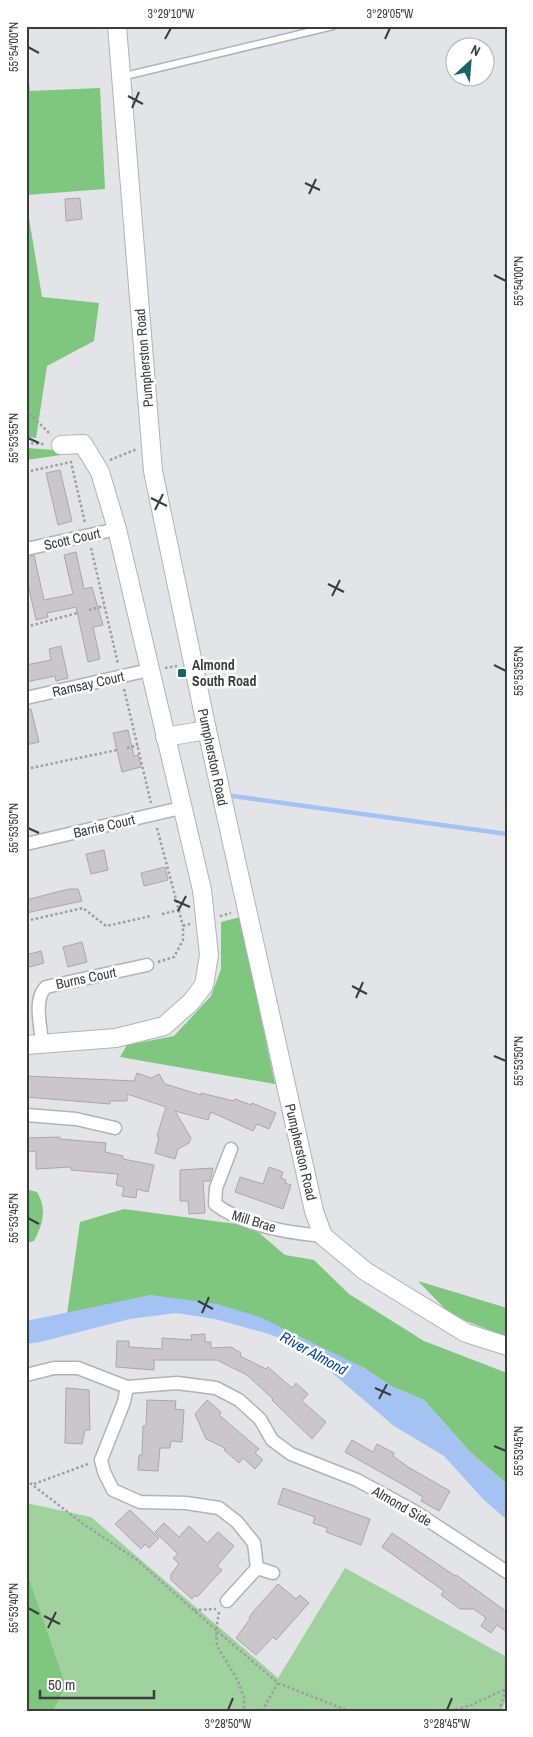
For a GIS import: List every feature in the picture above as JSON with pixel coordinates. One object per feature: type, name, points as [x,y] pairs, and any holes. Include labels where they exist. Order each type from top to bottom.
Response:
[{"type":"main road","name":"Pumpherston Road","points":[[117,26],[153,471],[207,730],[290,1107],[314,1211],[323,1236]]},
{"type":"main road","points":[[34,1044],[116,1038],[164,1026],[191,1002],[204,985],[209,955],[202,890],[181,808],[117,528],[98,467],[83,444],[61,445]]},
{"type":"main road","points":[[165,737],[207,730]]},
{"type":"main road","points":[[323,1236],[365,1271],[466,1333],[507,1346]]},
{"type":"street","name":"Scott Court","points":[[26,549],[117,528]]},
{"type":"street","name":"Ramsay Court","points":[[26,698],[149,670]]},
{"type":"street","name":"Barrie Court","points":[[26,844],[181,808]]},
{"type":"street","name":"Burns Court","points":[[34,1044],[40,992],[46,987],[127,976],[147,965]]},
{"type":"street","points":[[26,1115],[76,1119],[115,1128]]},
{"type":"street","name":"Mill Brae","points":[[231,1149],[216,1188],[215,1204],[228,1214],[294,1233],[323,1236]]},
{"type":"street","points":[[26,1375],[54,1368],[78,1368],[127,1387],[124,1402],[101,1460],[113,1490],[140,1502],[186,1503],[219,1508],[237,1522],[254,1543],[257,1568]]},
{"type":"street","name":"Almond Side","points":[[127,1387],[177,1383],[216,1388],[239,1400],[260,1419],[272,1440],[291,1454],[365,1484],[444,1530],[507,1572]]},
{"type":"street","points":[[257,1568],[273,1573]]},
{"type":"street","points":[[226,1600],[257,1568]]},
{"type":"lane","points":[[120,77],[333,26]]},
{"type":"path","points":[[26,410],[61,445]]},
{"type":"path","points":[[98,467],[119,454],[151,444]]},
{"type":"path","points":[[89,610],[104,606]]},
{"type":"path","points":[[26,626],[77,613]]},
{"type":"path","points":[[149,670],[193,664]]},
{"type":"path","points":[[127,748],[138,745]]},
{"type":"path","points":[[26,769],[117,750]]},
{"type":"path","points":[[26,921],[83,908],[106,926],[151,916]]},
{"type":"path","points":[[162,914],[179,910]]},
{"type":"path","points":[[34,1484],[101,1460]]},
{"type":"path","points":[[26,1480],[34,1484],[82,1523],[137,1560],[278,1682],[349,1711]]},
{"type":"path","points":[[194,1610],[220,1608],[216,1630],[217,1646],[238,1681],[244,1698],[244,1711]]},
{"type":"path","points":[[262,1711],[278,1682]]},
{"type":"path","points":[[451,1711],[470,1705],[506,1688]]},
{"type":"path","points":[[500,1711],[506,1688]]},
{"type":"green space","points":[[26,53],[30,91],[100,88],[105,189],[26,195]]},
{"type":"green space","points":[[26,200],[42,297],[99,303],[94,341],[47,366],[36,438],[26,437]]},
{"type":"green space","points":[[26,448],[55,450],[61,455],[26,460]]},
{"type":"green space","points":[[240,917],[275,1084],[120,1057],[127,1045],[174,1036],[211,996],[221,969],[221,922]]},
{"type":"green space","points":[[26,1189],[37,1192],[42,1204],[43,1217],[34,1241],[26,1243]]},
{"type":"green space","points":[[124,1209],[251,1226],[285,1255],[314,1260],[349,1294],[424,1341],[507,1373],[507,1484],[470,1452],[424,1400],[391,1386],[364,1368],[328,1352],[151,1295],[67,1314],[80,1222]]},
{"type":"green space","points":[[418,1281],[507,1308],[507,1337],[451,1315]]},
{"type":"green space","points":[[26,1503],[91,1517],[278,1678],[345,1568],[507,1657],[507,1694],[502,1711],[53,1711],[66,1686],[26,1569]]},
{"type":"green space","points":[[26,1569],[66,1686],[53,1711],[26,1711]]},
{"type":"water","name":"River Almond","points":[[151,1295],[217,1304],[260,1317],[364,1368],[391,1386],[424,1400],[470,1452],[507,1484],[507,1520],[484,1500],[444,1456],[394,1426],[302,1347],[269,1334],[215,1319],[176,1313],[130,1319],[26,1344],[26,1321]]},
{"type":"building","points":[[80,198],[82,219],[66,221],[65,199]]},
{"type":"building","points":[[60,470],[72,521],[58,525],[46,473]]},
{"type":"building","points":[[76,552],[84,589],[92,587],[103,625],[93,627],[100,659],[88,662],[76,607],[47,613],[48,617],[36,620],[26,575],[26,557],[34,555],[44,600],[73,594],[64,555]]},
{"type":"building","points":[[61,646],[68,678],[56,681],[55,676],[26,682],[26,665],[51,660],[49,649]]},
{"type":"building","points":[[26,709],[31,709],[39,742],[26,745]]},
{"type":"building","points":[[128,730],[134,756],[138,755],[141,767],[122,772],[113,733]]},
{"type":"building","points":[[104,850],[108,870],[91,874],[86,854]]},
{"type":"building","points":[[165,867],[168,880],[144,886],[141,873]]},
{"type":"building","points":[[69,889],[78,889],[82,901],[26,913],[26,900]]},
{"type":"building","points":[[82,942],[87,962],[68,967],[63,947]]},
{"type":"building","points":[[41,951],[44,963],[26,968],[26,955]]},
{"type":"building","points":[[137,1073],[151,1078],[159,1074],[165,1084],[201,1095],[201,1093],[234,1101],[235,1099],[251,1105],[252,1103],[276,1113],[269,1129],[257,1124],[253,1131],[211,1112],[208,1120],[175,1111],[191,1138],[189,1143],[178,1149],[175,1159],[155,1153],[159,1137],[157,1136],[166,1107],[127,1094],[127,1101],[110,1101],[110,1104],[26,1097],[26,1076],[134,1081]]},
{"type":"building","points":[[60,1137],[60,1139],[106,1143],[105,1152],[123,1156],[123,1159],[154,1165],[148,1192],[137,1189],[136,1198],[122,1196],[124,1187],[116,1185],[118,1174],[71,1170],[71,1167],[36,1169],[36,1151],[28,1152],[27,1138]]},
{"type":"building","points":[[269,1167],[283,1172],[281,1178],[286,1180],[285,1183],[291,1185],[283,1209],[235,1192],[240,1177],[263,1184]]},
{"type":"building","points":[[213,1168],[210,1181],[203,1181],[205,1213],[189,1214],[188,1201],[180,1201],[180,1170]]},
{"type":"building","points":[[205,1334],[205,1342],[211,1342],[211,1348],[231,1347],[241,1353],[240,1356],[266,1369],[268,1367],[292,1388],[296,1383],[308,1394],[302,1401],[326,1422],[312,1439],[247,1375],[217,1360],[154,1360],[154,1370],[116,1367],[117,1341],[129,1341],[129,1347],[162,1349],[162,1338],[192,1340],[191,1335]]},
{"type":"building","points":[[66,1388],[89,1390],[90,1430],[85,1430],[82,1444],[65,1443]]},
{"type":"building","points":[[147,1400],[176,1401],[175,1409],[184,1410],[182,1442],[171,1441],[170,1448],[160,1448],[158,1471],[138,1470],[139,1455],[142,1455],[143,1426],[146,1426]]},
{"type":"building","points":[[207,1400],[221,1412],[219,1415],[259,1449],[255,1453],[263,1460],[255,1469],[243,1458],[239,1463],[224,1450],[225,1448],[206,1439],[195,1414]]},
{"type":"building","points":[[352,1440],[373,1452],[377,1444],[394,1453],[393,1456],[408,1467],[450,1491],[439,1511],[421,1501],[423,1497],[345,1452]]},
{"type":"building","points":[[283,1488],[370,1519],[361,1545],[326,1532],[327,1528],[313,1523],[315,1517],[278,1504]]},
{"type":"building","points":[[130,1510],[159,1538],[149,1548],[145,1544],[141,1549],[115,1524]]},
{"type":"building","points":[[164,1523],[179,1537],[189,1526],[207,1543],[218,1532],[234,1546],[217,1566],[222,1570],[197,1597],[195,1595],[192,1599],[171,1580],[171,1574],[179,1564],[173,1558],[178,1554],[155,1532]]},
{"type":"building","points":[[392,1533],[456,1575],[507,1612],[507,1632],[497,1625],[491,1633],[481,1626],[486,1618],[474,1609],[460,1609],[441,1595],[444,1591],[382,1547]]},
{"type":"building","points":[[278,1584],[296,1599],[300,1595],[309,1603],[276,1640],[273,1637],[256,1655],[236,1638],[253,1612]]},
{"type":"waterway","points":[[233,796],[507,834]]},
{"type":"place","name":"Almond South Road","points":[[182,673]]}]
